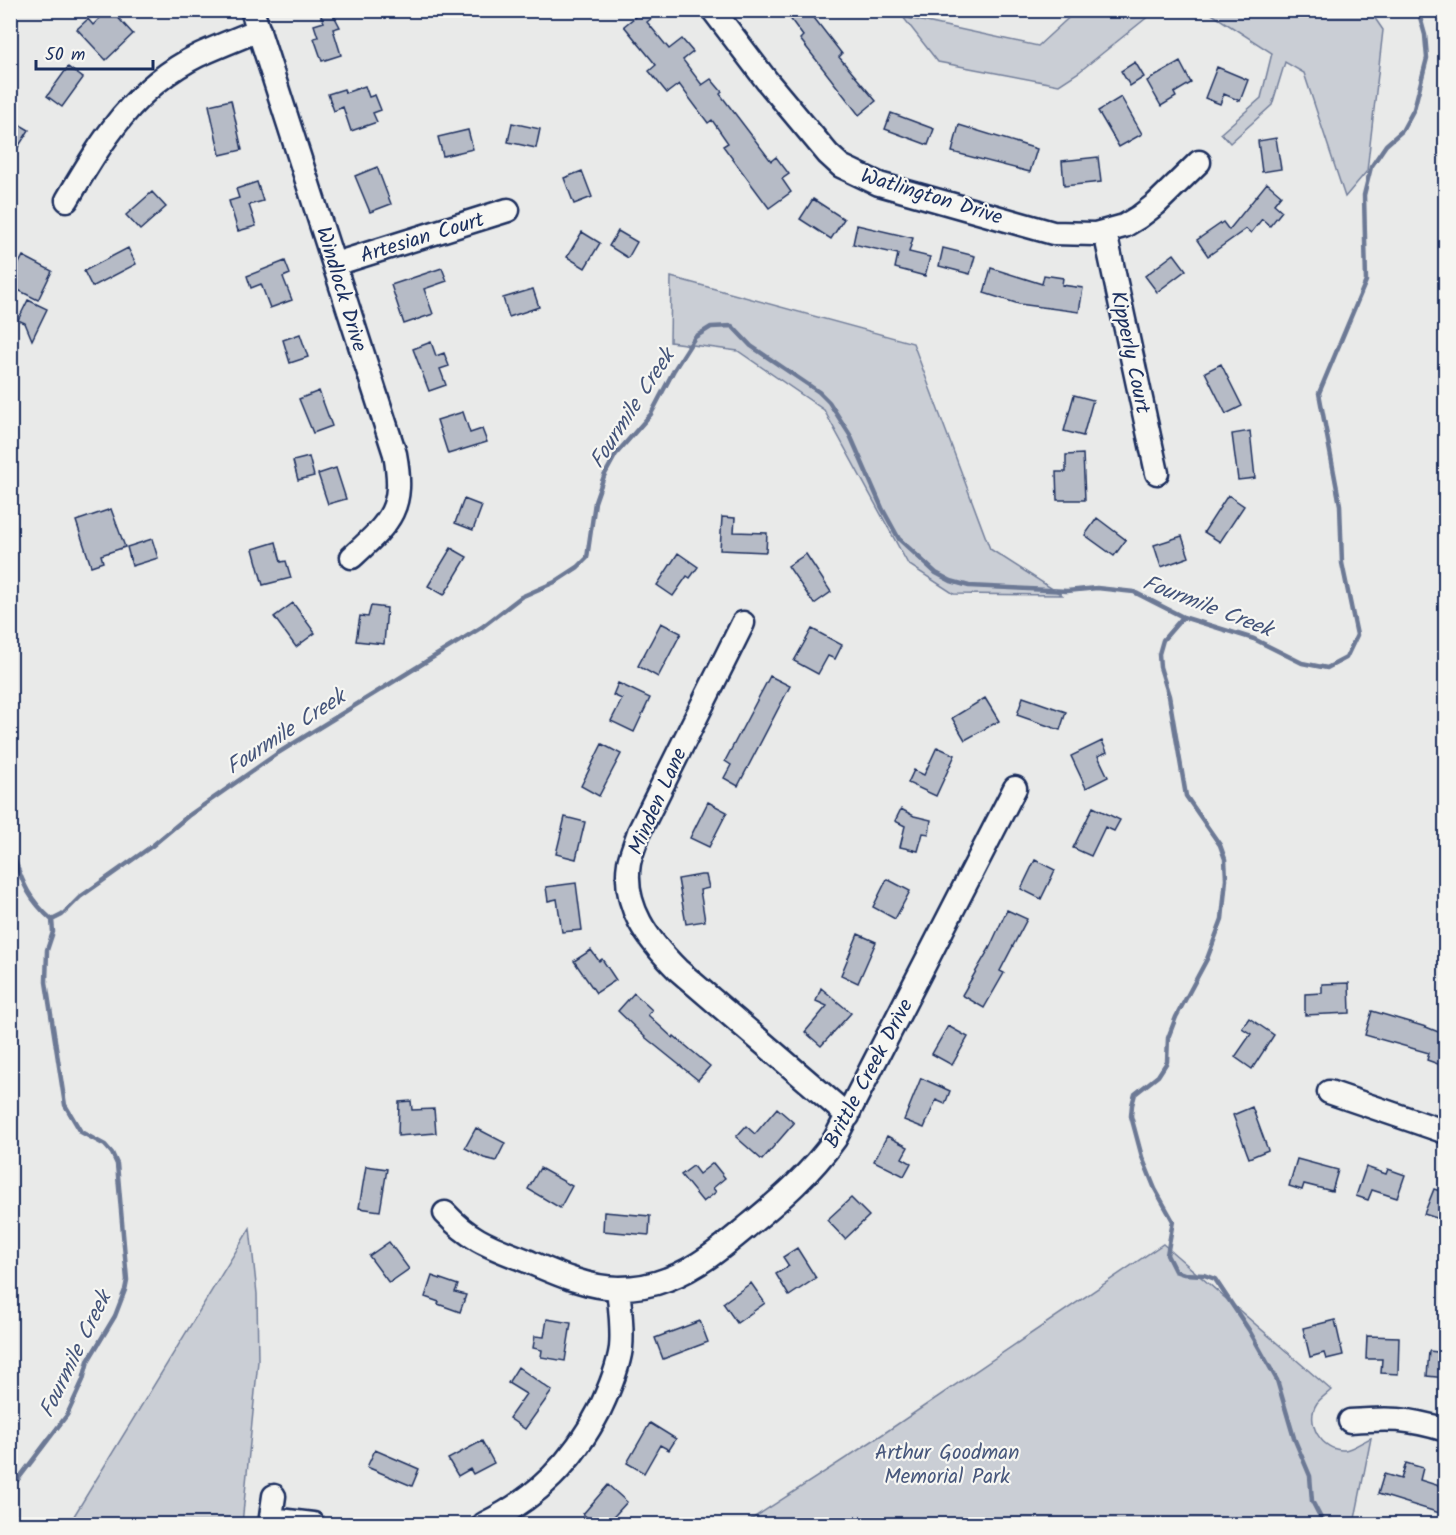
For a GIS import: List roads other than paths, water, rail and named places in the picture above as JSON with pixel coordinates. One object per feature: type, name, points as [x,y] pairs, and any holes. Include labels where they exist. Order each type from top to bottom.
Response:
[{"type":"street","name":"Watlington Drive","points":[[713,10],[767,81],[828,154],[841,166],[879,183],[1053,233],[1077,235],[1105,232],[1124,226],[1156,204],[1199,162]]},
{"type":"street","points":[[67,200],[101,143],[124,112],[172,70],[256,20]]},
{"type":"street","name":"Windlock Drive","points":[[256,20],[395,454],[399,476],[396,505],[378,534],[352,557]]},
{"type":"street","name":"Artesian Court","points":[[335,264],[508,210]]},
{"type":"street","name":"Kipperly Court","points":[[1105,232],[1157,473]]},
{"type":"street","name":"Minden Lane","points":[[743,622],[639,832],[629,862],[628,877],[631,898],[640,925],[657,950],[848,1116]]},
{"type":"street","name":"Brittle Creek Drive","points":[[445,1213],[474,1239],[555,1273],[601,1286],[618,1288],[648,1285],[669,1279],[688,1270],[728,1242],[807,1175],[835,1139],[1015,788]]},
{"type":"street","points":[[1329,1092],[1446,1132]]},
{"type":"street","points":[[484,1524],[521,1503],[543,1486],[578,1448],[589,1430],[608,1392],[621,1350],[622,1327],[618,1288]]},
{"type":"street","points":[[1350,1421],[1400,1419],[1446,1431]]},
{"type":"street","points":[[274,1496],[271,1522],[313,1524]]},
{"type":"waterway","name":"Fourmile Creek","points":[[52,920],[62,915],[80,897],[152,846],[188,816],[278,753],[482,627],[521,597],[555,582],[578,567],[587,558],[595,502],[604,476],[616,454],[651,414],[674,370],[695,337],[711,327],[732,326],[751,346],[819,392],[829,402],[850,435],[882,508],[899,539],[936,573],[951,581],[969,586],[1067,591],[1097,588],[1134,592],[1183,617],[1254,639],[1302,663],[1327,668],[1346,658],[1357,635],[1342,563],[1340,505],[1319,393],[1366,281],[1364,195],[1371,167],[1386,145],[1402,131],[1414,109],[1427,58],[1425,35],[1418,10]]},
{"type":"waterway","points":[[1183,617],[1163,640],[1159,654],[1160,667],[1169,696],[1186,796],[1220,845],[1225,859],[1226,879],[1222,919],[1207,959],[1176,1017],[1168,1038],[1167,1062],[1158,1076],[1135,1094],[1131,1116],[1142,1157],[1155,1189],[1173,1221],[1167,1255],[1175,1271],[1215,1279],[1249,1330],[1277,1380],[1294,1438],[1310,1476],[1312,1501],[1324,1524]]},
{"type":"waterway","points":[[10,847],[30,895],[52,920]]},
{"type":"waterway","name":"Fourmile Creek","points":[[10,1490],[67,1415],[83,1380],[88,1361],[115,1316],[127,1280],[117,1164],[105,1145],[81,1132],[65,1105],[46,982],[47,950],[53,932],[52,920]]},
{"type":"park label","name":"Arthur Goodman Memorial Park","points":[[947,1464]]}]
